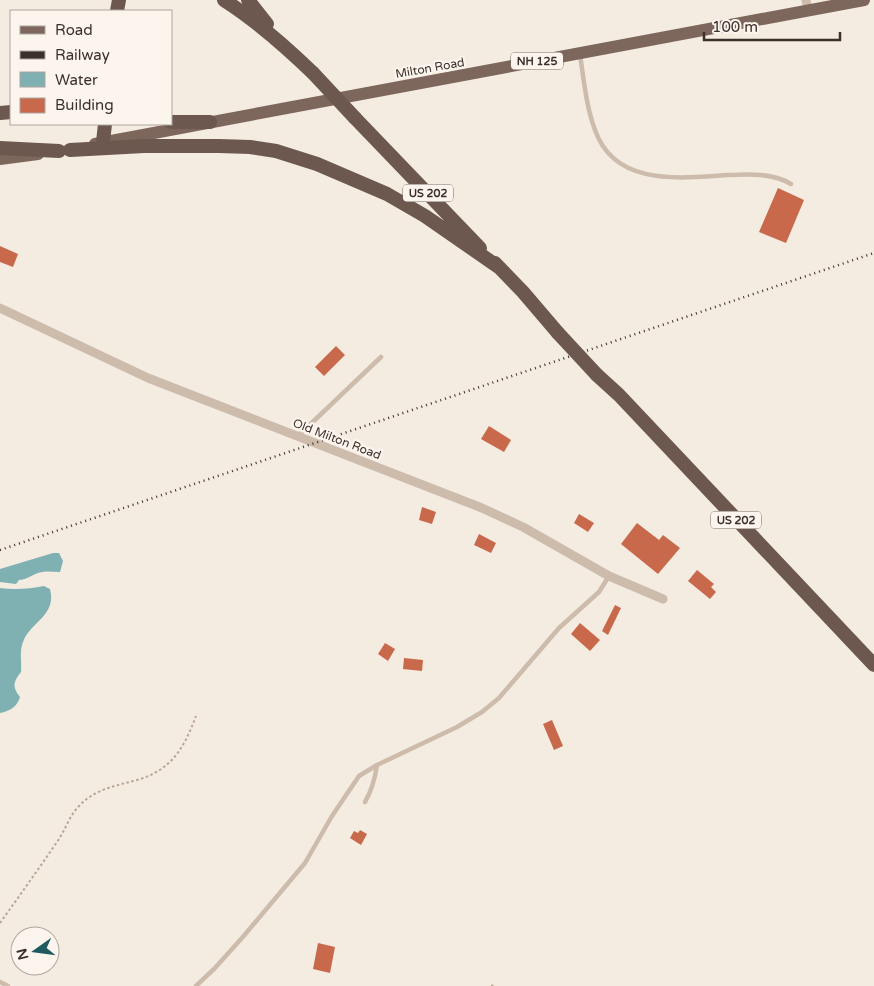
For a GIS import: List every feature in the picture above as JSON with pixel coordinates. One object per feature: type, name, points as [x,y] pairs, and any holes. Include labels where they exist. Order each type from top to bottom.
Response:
[{"type":"highway","name":"US 202","points":[[224,0],[262,27],[313,73],[523,292],[558,333],[874,665]]},
{"type":"highway","name":"US 202","points":[[248,0],[287,48]]},
{"type":"highway","points":[[172,122],[210,122]]},
{"type":"highway","points":[[103,142],[105,125]]},
{"type":"highway","points":[[0,148],[64,151],[144,146],[219,146],[250,147],[276,151],[318,164],[387,194],[425,216],[500,268]]},
{"type":"main road","name":"Milton Road","points":[[0,159],[64,151],[103,142],[580,54],[807,5],[864,0]]},
{"type":"street","name":"Old Milton Road","points":[[0,308],[148,378],[482,508],[523,527],[609,576],[663,599]]},
{"type":"lane","points":[[580,54],[589,108],[595,130],[605,149],[621,164],[630,169],[659,176],[681,178],[760,175],[782,179],[791,184]]},
{"type":"lane","points":[[297,437],[381,357]]},
{"type":"lane","points":[[196,986],[236,944],[306,863],[340,804],[359,776],[457,727],[482,712],[499,698],[559,628],[599,592],[609,576]]},
{"type":"lane","points":[[365,802],[375,780],[377,766]]},
{"type":"lane","points":[[0,982],[8,986]]},
{"type":"path","points":[[0,923],[60,837],[78,807],[104,789],[153,774],[165,767],[176,757],[183,746],[196,716]]},
{"type":"water","points":[[53,553],[59,553],[63,561],[60,572],[40,573],[19,580],[16,584],[0,582],[0,569]]},
{"type":"water","points":[[44,586],[50,589],[50,606],[26,635],[23,642],[21,672],[14,684],[20,697],[13,708],[0,713],[0,588],[22,589]]},
{"type":"building","points":[[778,188],[804,200],[786,243],[759,232]]},
{"type":"building","points":[[0,246],[18,254],[13,267],[0,262]]},
{"type":"building","points":[[336,346],[345,355],[324,376],[315,367]]},
{"type":"building","points":[[489,426],[511,440],[504,452],[481,439]]},
{"type":"building","points":[[422,507],[436,512],[432,524],[419,520]]},
{"type":"building","points":[[579,514],[594,523],[588,532],[574,523]]},
{"type":"building","points":[[637,523],[659,540],[663,535],[680,548],[658,574],[621,544]]},
{"type":"building","points":[[479,534],[496,543],[491,553],[474,545]]},
{"type":"building","points":[[697,570],[714,584],[711,587],[716,592],[710,599],[688,581]]},
{"type":"building","points":[[615,605],[621,608],[608,635],[602,631]]},
{"type":"building","points":[[580,623],[600,640],[590,651],[571,634]]},
{"type":"building","points":[[385,643],[395,649],[388,661],[378,654]]},
{"type":"building","points":[[404,658],[423,660],[422,671],[403,669]]},
{"type":"building","points":[[552,720],[563,746],[554,750],[543,724]]},
{"type":"building","points":[[360,830],[367,834],[361,845],[350,838],[354,831],[358,833]]},
{"type":"building","points":[[318,943],[335,947],[330,973],[313,969]]},
{"type":"railway","points":[[0,550],[874,253]]}]
